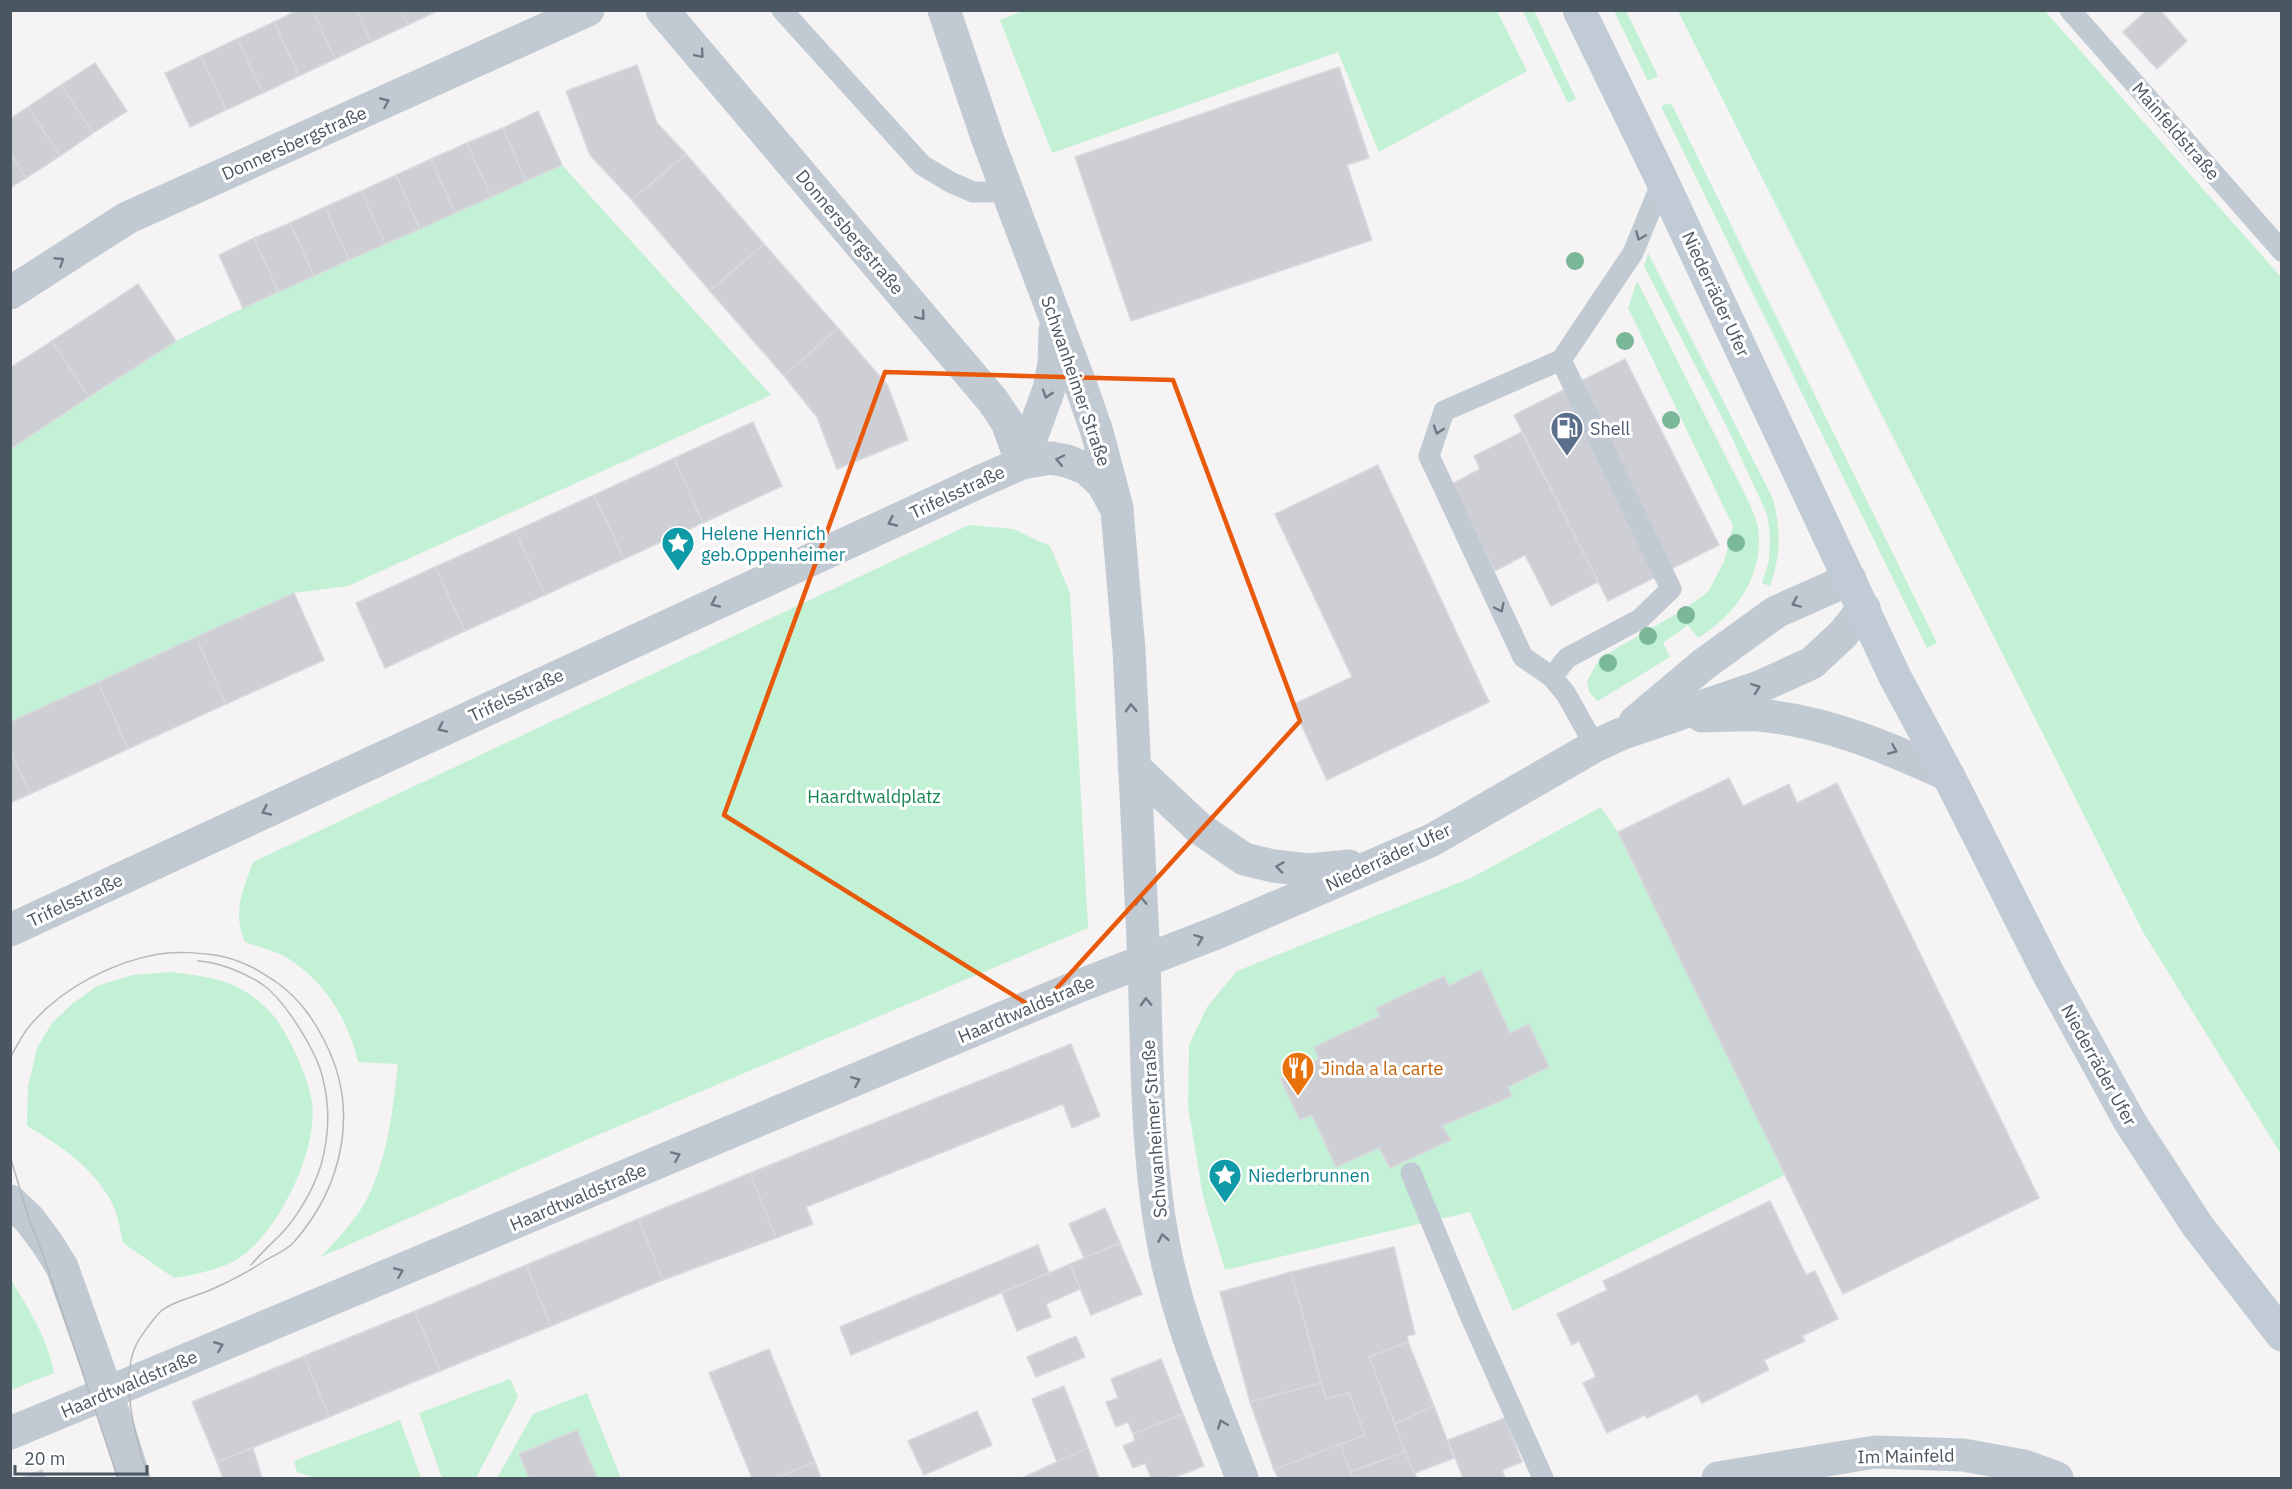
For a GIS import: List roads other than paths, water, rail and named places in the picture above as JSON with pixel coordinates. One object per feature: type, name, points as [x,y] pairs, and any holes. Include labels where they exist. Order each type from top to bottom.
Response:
[{"type":"main road","name":"Niederräder Ufer","points":[[1579,10],[1910,707],[1948,775],[2048,973],[2130,1122],[2197,1225],[2282,1335]]},
{"type":"street","name":"Donnersbergstraße","points":[[10,293],[127,218],[588,10]]},
{"type":"street","name":"Donnersbergstraße","points":[[662,10],[993,401],[1007,422],[1022,463]]},
{"type":"street","name":"Schwanheimer Straße","points":[[944,10],[1007,192],[1097,432],[1117,510],[1129,650],[1149,1110],[1155,1188],[1163,1242],[1179,1310],[1242,1479]]},
{"type":"street","name":"Trifelsstraße","points":[[1022,463],[1049,390],[1054,364],[1055,316]]},
{"type":"street","name":"Trifelsstraße","points":[[10,930],[389,753],[1022,463],[1051,458],[1067,461],[1087,469],[1103,484],[1117,510]]},
{"type":"street","name":"Niederräder Ufer","points":[[1144,960],[1232,926],[1432,840],[1608,740],[1704,664],[1776,612],[1850,579]]},
{"type":"street","name":"Niederräder Ufer","points":[[1608,740],[1759,687],[1812,663],[1843,634],[1864,608]]},
{"type":"street","name":"Niederräder Ufer","points":[[1673,716],[1757,715],[1787,719],[1878,743],[1948,775]]},
{"type":"street","points":[[1134,767],[1199,828],[1244,859],[1273,866],[1309,870],[1380,863]]},
{"type":"street","name":"Haardtwaldstraße","points":[[10,1433],[1144,960]]},
{"type":"street","points":[[10,1201],[41,1235],[62,1267],[107,1393],[134,1479]]},
{"type":"street","name":"Im Mainfeld","points":[[1718,1479],[1875,1452],[1963,1455],[2024,1466],[2057,1479]]},
{"type":"lane","points":[[782,10],[922,165],[950,182],[973,192],[1007,192]]},
{"type":"lane","name":"Mainfeldstraße","points":[[2070,10],[2282,251]]},
{"type":"lane","points":[[1608,740],[1552,677],[1524,657],[1429,456],[1444,411],[1478,394],[1561,360],[1633,253],[1662,182]]},
{"type":"lane","points":[[1552,677],[1567,658],[1640,619],[1671,589],[1561,360]]},
{"type":"lane","points":[[1411,1173],[1472,1320],[1543,1479]]},
{"type":"tram line","points":[[10,1058],[29,1026],[45,1009],[74,987],[124,963],[159,954],[187,953],[233,959],[279,984],[300,1003],[311,1017],[336,1068],[342,1094],[341,1146],[335,1172],[311,1220],[294,1242],[281,1252],[223,1284],[177,1302],[161,1311],[138,1341],[132,1356],[129,1391],[134,1428],[148,1478]]},
{"type":"tram line","points":[[198,961],[214,963],[240,972],[262,984],[271,992],[290,1014],[307,1041],[320,1068],[325,1090],[328,1111],[326,1144],[314,1183],[289,1225],[251,1265]]},
{"type":"tram line","points":[[10,1156],[29,1219],[118,1478]]},
{"type":"place","name":"Shell","points":[[1567,457]]},
{"type":"place","name":"Helene Henrich geb.Oppenheimer","points":[[678,572]]},
{"type":"place","name":"Jinda a la carte","points":[[1298,1097]]},
{"type":"place","name":"Niederbrunnen","points":[[1225,1204]]},
{"type":"park label","name":"Haardtwaldplatz","points":[[874,796]]}]
